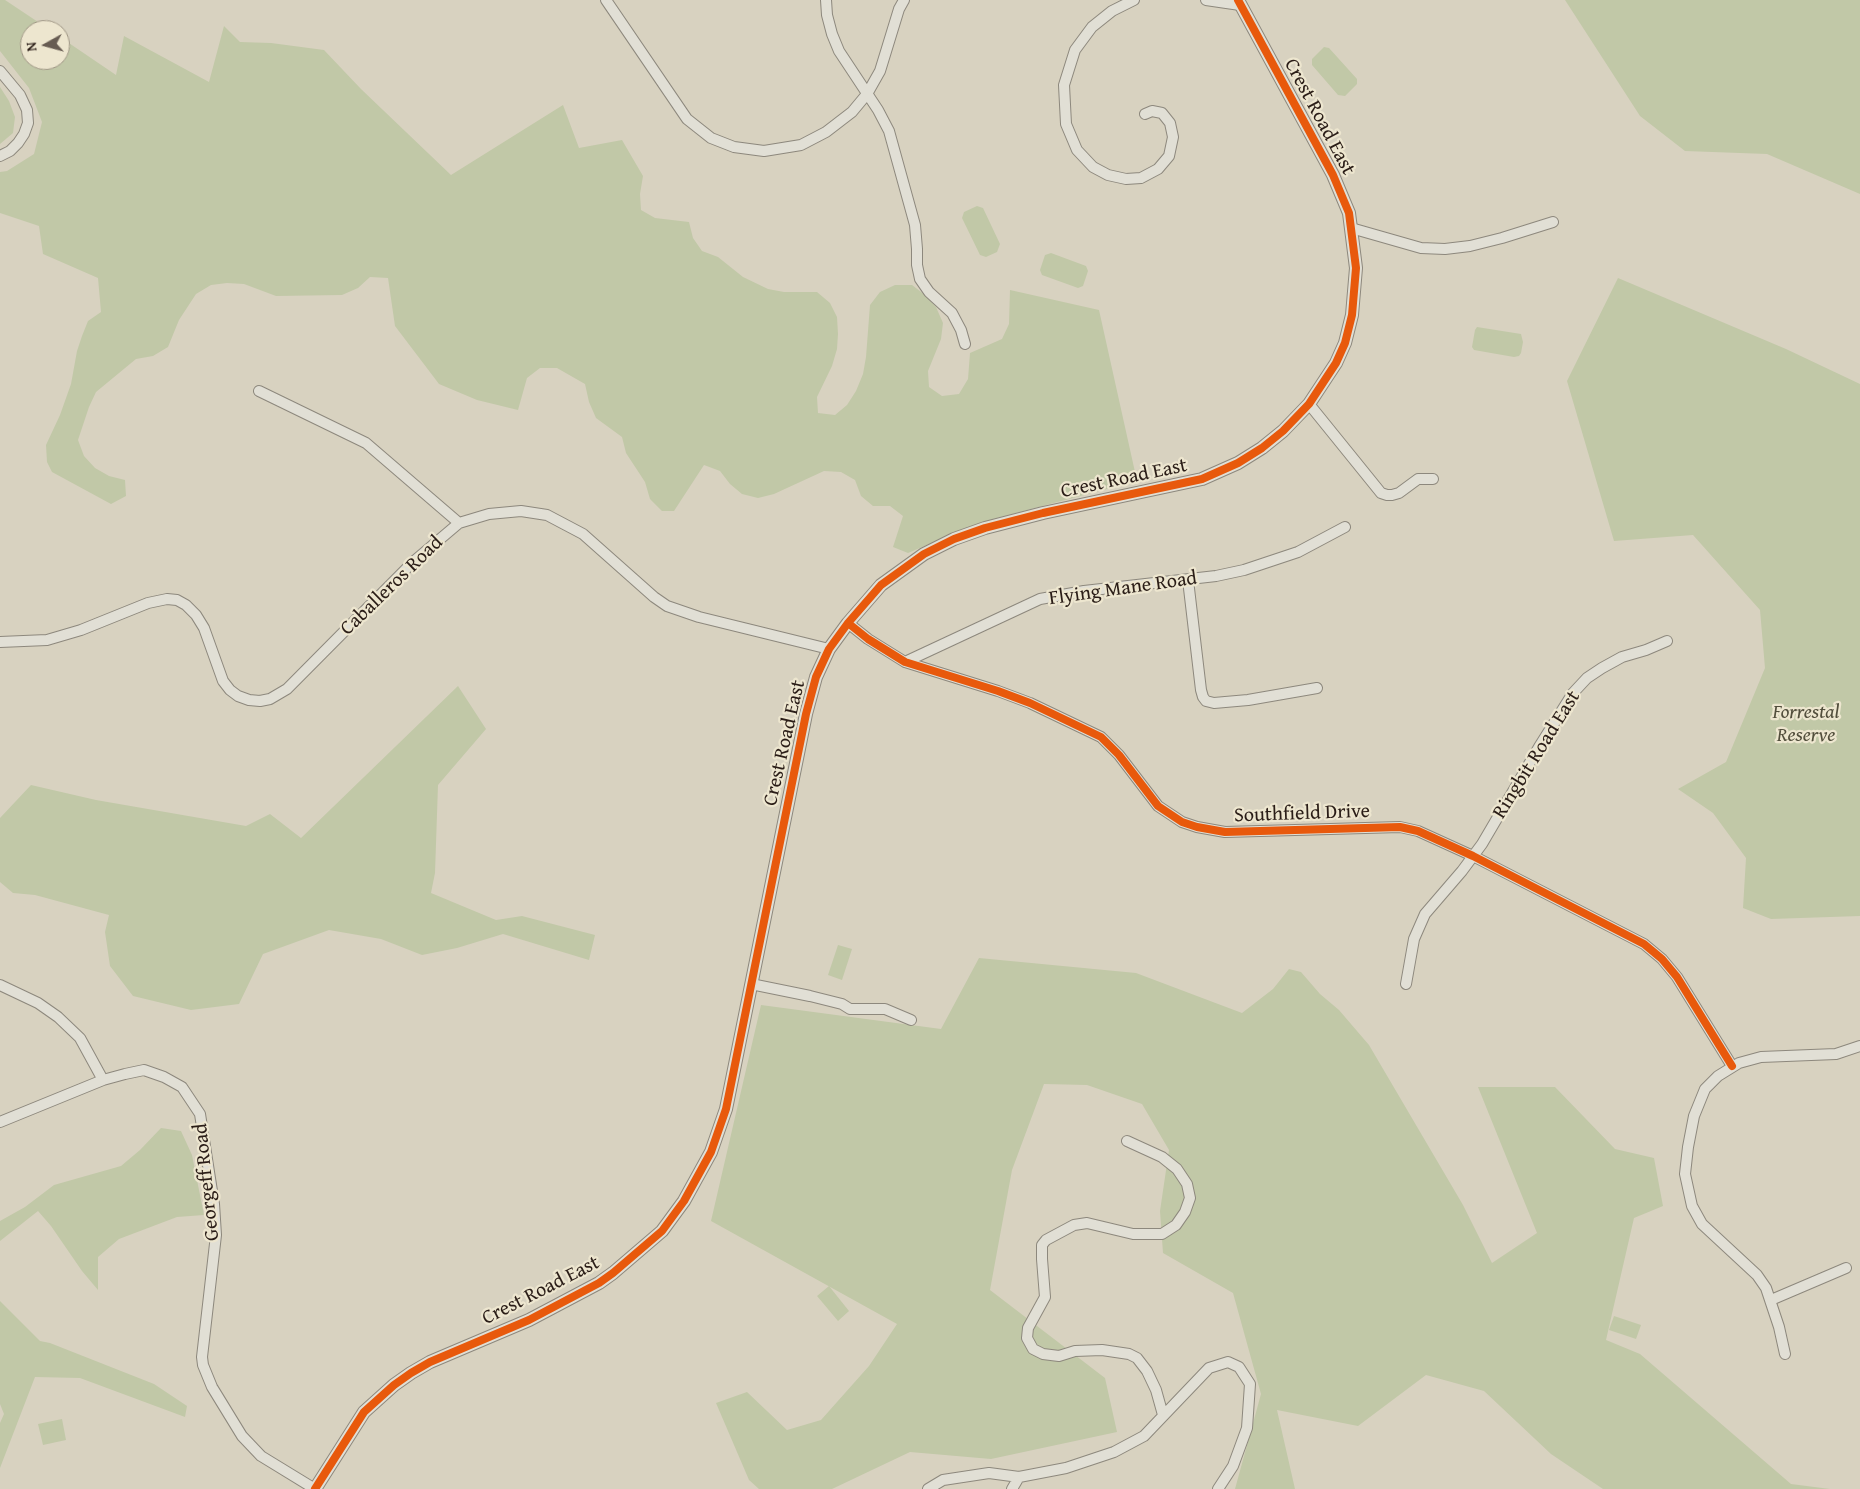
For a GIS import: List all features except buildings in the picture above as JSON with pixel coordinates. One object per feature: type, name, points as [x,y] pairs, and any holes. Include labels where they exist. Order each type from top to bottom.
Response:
[{"type":"street","points":[[606,0],[688,119],[711,138],[734,147],[764,151],[801,145],[826,132],[852,112],[867,94],[880,71],[899,9],[904,0]]},
{"type":"street","points":[[826,0],[827,15],[839,51],[878,110],[889,131],[915,225],[917,265],[920,279],[929,292],[952,313],[961,330],[965,344]]},
{"type":"street","points":[[1134,0],[1112,11],[1092,27],[1076,50],[1064,85],[1066,124],[1077,150],[1092,166],[1108,175],[1126,179],[1141,178],[1158,170],[1169,156],[1173,137],[1170,123],[1162,113],[1152,111],[1145,114]]},
{"type":"street","points":[[1206,0],[1239,3]]},
{"type":"street","name":"Crest Road East","points":[[315,1489],[364,1412],[394,1385],[430,1362],[529,1320],[599,1283],[614,1272],[668,1223],[684,1201],[711,1152],[726,1109],[806,714],[816,677],[829,648],[881,585],[924,554],[954,539],[985,528],[1043,513],[1202,479],[1238,462],[1262,448],[1284,431],[1309,404],[1336,363],[1345,343],[1352,315],[1356,268],[1349,213],[1333,175],[1239,3]]},
{"type":"street","points":[[0,71],[20,95],[27,110],[28,123],[18,143],[10,151],[0,156]]},
{"type":"street","points":[[1351,228],[1421,248],[1445,249],[1470,246],[1553,222]]},
{"type":"street","points":[[259,391],[366,443],[460,523]]},
{"type":"street","points":[[1309,404],[1381,493],[1392,495],[1418,479],[1433,479]]},
{"type":"street","name":"Caballeros Road","points":[[0,642],[47,640],[81,630],[148,603],[167,599],[177,600],[196,614],[204,628],[222,681],[230,690],[238,696],[249,700],[260,701],[270,699],[287,689],[413,562],[460,523],[489,514],[521,511],[546,516],[583,534],[654,598],[667,606],[699,617],[829,648]]},
{"type":"street","name":"Flying Mane Road","points":[[905,662],[1040,600],[1084,591],[1216,576],[1272,562],[1298,552],[1345,527]]},
{"type":"street","points":[[1188,580],[1203,697],[1206,701],[1214,703],[1248,700],[1317,688]]},
{"type":"street","name":"Southfield Drive","points":[[848,623],[868,639],[905,662],[1014,697],[1062,717],[1101,737],[1119,756],[1158,806],[1182,822],[1196,827],[1225,832],[1400,827],[1418,831],[1473,856],[1644,944],[1662,959],[1677,977],[1732,1066]]},
{"type":"street","name":"Ringbit Road East","points":[[1406,984],[1418,926],[1425,914],[1462,872],[1473,856],[1573,694],[1587,678],[1602,668],[1622,657],[1667,641]]},
{"type":"street","points":[[751,984],[842,1004],[850,1009],[884,1009],[910,1020]]},
{"type":"street","points":[[0,985],[38,1003],[58,1017],[80,1038],[103,1080]]},
{"type":"street","points":[[1785,1354],[1771,1300],[1757,1275],[1702,1224],[1692,1206],[1686,1183],[1686,1165],[1696,1109],[1705,1089],[1732,1066],[1761,1057],[1836,1054],[1860,1046]]},
{"type":"street","name":"Georgeff Road","points":[[0,1122],[103,1080],[144,1070],[164,1077],[182,1087],[200,1114],[214,1204],[216,1234],[202,1357],[203,1365],[212,1387],[242,1436],[261,1456],[315,1489]]},
{"type":"street","points":[[1127,1141],[1162,1157],[1177,1169],[1187,1184],[1190,1198],[1185,1212],[1176,1225],[1162,1234],[1133,1234],[1087,1223],[1074,1225],[1046,1240],[1042,1245],[1045,1297],[1028,1328],[1027,1338],[1033,1349],[1042,1354],[1060,1356],[1075,1351],[1102,1350],[1129,1354],[1137,1358],[1147,1371],[1156,1390],[1163,1415]]},
{"type":"street","points":[[1771,1300],[1846,1268]]},
{"type":"street","points":[[928,1489],[943,1480],[989,1472],[1019,1477],[1066,1468],[1114,1452],[1144,1436],[1209,1368],[1228,1362],[1239,1367],[1250,1384],[1247,1428],[1233,1466],[1218,1489]]},
{"type":"street","points":[[1012,1489],[1019,1477]]},
{"type":"green space","points":[[0,0],[5,0],[35,20],[20,20],[20,70],[70,70],[70,44],[116,75],[124,36],[209,82],[224,26],[240,42],[271,43],[324,50],[361,89],[451,175],[563,105],[579,148],[622,140],[643,176],[640,194],[641,210],[655,218],[689,222],[693,238],[702,251],[718,257],[743,277],[768,289],[784,292],[817,292],[830,303],[837,317],[837,349],[832,366],[817,397],[818,413],[835,415],[847,405],[856,391],[863,374],[866,357],[870,305],[880,292],[895,285],[912,285],[925,295],[936,307],[943,323],[941,339],[928,371],[929,387],[942,396],[959,394],[968,379],[970,353],[1002,339],[1009,324],[1010,290],[1099,310],[1137,481],[982,522],[908,553],[893,547],[903,516],[890,506],[873,506],[861,496],[855,480],[841,472],[824,471],[774,494],[758,498],[742,494],[730,484],[720,471],[704,465],[674,511],[662,511],[650,499],[645,482],[626,453],[622,437],[596,418],[589,402],[585,384],[557,368],[540,368],[527,378],[518,410],[477,400],[439,384],[395,326],[388,278],[370,277],[358,288],[342,295],[276,296],[244,284],[227,283],[211,285],[196,294],[179,320],[168,347],[153,356],[136,359],[96,392],[89,407],[78,440],[84,456],[95,468],[109,476],[125,480],[126,496],[111,504],[52,472],[47,462],[46,445],[60,415],[71,384],[77,351],[82,336],[88,321],[101,312],[98,278],[43,254],[39,226],[0,213],[0,172],[7,171],[34,154],[42,122],[29,88],[0,51]]},
{"type":"green space","points":[[1565,0],[1860,0],[1860,194],[1767,154],[1685,151],[1640,116]]},
{"type":"green space","points":[[1324,47],[1329,48],[1357,79],[1357,84],[1345,96],[1338,95],[1312,65],[1312,59]]},
{"type":"green space","points":[[0,87],[9,101],[15,117],[13,133],[0,144]]},
{"type":"green space","points":[[977,206],[983,208],[1000,244],[997,252],[986,257],[980,255],[962,218],[964,212]]},
{"type":"green space","points":[[1051,253],[1086,266],[1088,271],[1083,286],[1078,288],[1042,275],[1040,270],[1045,255]]},
{"type":"green space","name":"Forrestal Reserve","points":[[1618,278],[1786,349],[1860,384],[1860,916],[1771,919],[1743,908],[1746,858],[1713,813],[1678,789],[1726,762],[1765,668],[1760,610],[1693,535],[1614,541],[1567,381]]},
{"type":"green space","points":[[1477,327],[1521,334],[1523,342],[1521,353],[1519,356],[1514,357],[1474,350],[1472,347]]},
{"type":"green space","points":[[458,686],[486,729],[438,785],[435,873],[431,893],[496,920],[522,916],[595,935],[589,960],[503,934],[457,948],[422,955],[381,939],[329,930],[263,954],[239,1004],[191,1010],[133,996],[110,966],[105,932],[109,915],[35,895],[13,893],[0,882],[0,818],[31,785],[96,800],[246,826],[270,814],[301,838]]},
{"type":"green space","points":[[838,945],[852,949],[842,980],[828,975]]},
{"type":"green space","points":[[979,958],[1136,973],[1242,1013],[1273,989],[1289,969],[1301,972],[1320,994],[1339,1010],[1369,1045],[1463,1205],[1492,1263],[1537,1233],[1478,1087],[1555,1087],[1615,1149],[1654,1158],[1663,1206],[1634,1218],[1606,1340],[1640,1354],[1791,1484],[1830,1489],[1603,1489],[1551,1454],[1484,1391],[1426,1375],[1358,1426],[1277,1410],[1295,1489],[1235,1489],[1261,1394],[1233,1293],[1163,1253],[1160,1211],[1169,1150],[1142,1104],[1087,1085],[1044,1084],[1012,1170],[990,1290],[1105,1378],[1117,1432],[991,1459],[910,1452],[832,1489],[759,1489],[749,1480],[716,1403],[747,1392],[787,1430],[821,1420],[869,1366],[897,1324],[711,1221],[761,1005],[941,1029]]},
{"type":"green space","points":[[161,1128],[181,1131],[192,1155],[204,1215],[177,1217],[119,1239],[98,1257],[98,1290],[38,1211],[0,1241],[0,1221],[25,1207],[54,1185],[121,1166]]},
{"type":"green space","points":[[829,1286],[849,1311],[838,1321],[817,1296]]},
{"type":"green space","points":[[0,1301],[40,1341],[50,1343],[154,1384],[187,1406],[185,1417],[80,1378],[35,1377],[0,1468],[0,1423],[4,1414],[0,1404]]},
{"type":"green space","points":[[1614,1316],[1641,1325],[1636,1339],[1609,1330]]},
{"type":"green space","points":[[62,1419],[66,1440],[43,1445],[38,1424]]},
{"type":"cycle path","points":[[315,1489],[364,1412],[394,1385],[430,1362],[529,1320],[599,1283],[662,1231],[684,1201],[711,1152],[726,1109],[806,714],[816,677],[829,649],[848,623],[881,585],[924,554],[954,539],[985,528],[1043,513],[1202,479],[1238,463],[1262,448],[1283,431],[1309,404],[1336,363],[1345,343],[1352,315],[1356,268],[1349,213],[1333,175],[1238,0]]},
{"type":"cycle path","points":[[848,623],[868,639],[905,662],[1030,703],[1101,737],[1119,755],[1158,806],[1182,822],[1225,832],[1400,827],[1418,831],[1473,856],[1644,944],[1662,959],[1677,977],[1732,1066]]}]
